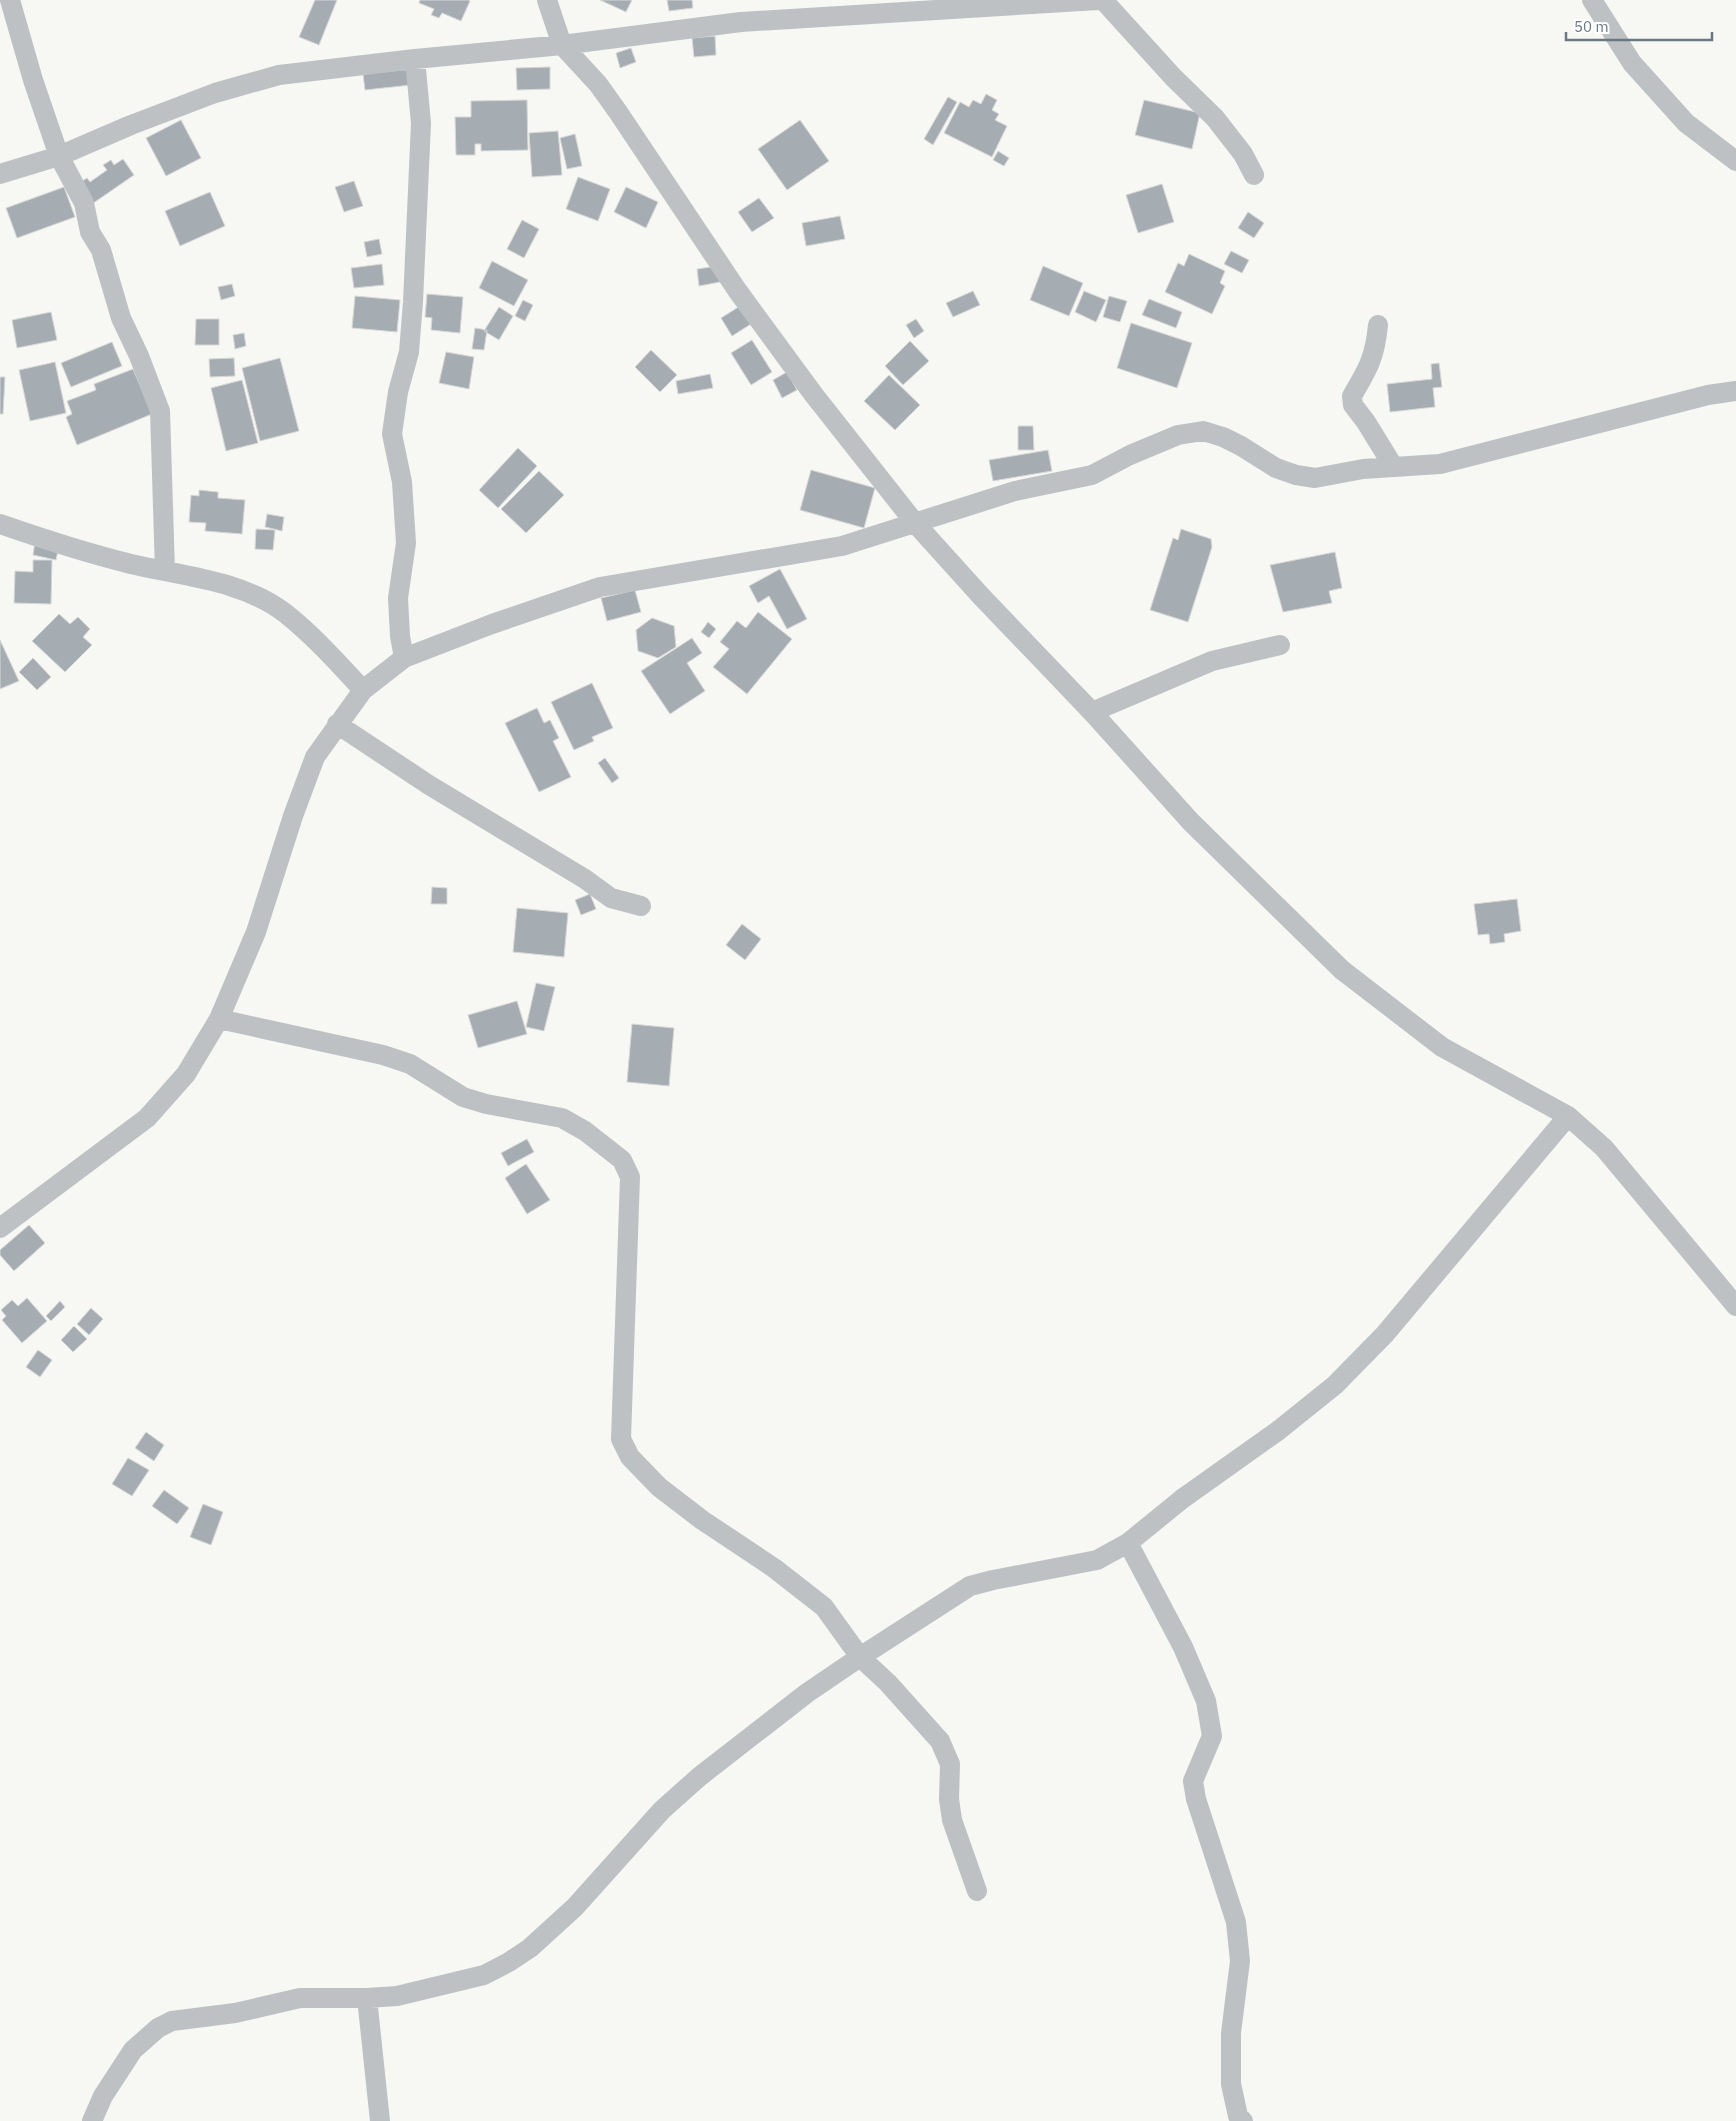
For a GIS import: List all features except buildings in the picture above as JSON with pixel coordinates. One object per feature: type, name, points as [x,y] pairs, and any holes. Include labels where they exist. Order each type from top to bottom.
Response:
[{"type":"street","points":[[10,0],[33,80],[59,156],[84,203],[90,232],[101,250],[121,318],[139,356],[160,411],[165,571]]},
{"type":"street","points":[[547,0],[562,45],[598,84],[737,290],[814,395],[915,522],[980,595],[1092,712],[1191,822],[1342,970],[1442,1046],[1568,1116],[1604,1148],[1736,1306]]},
{"type":"street","points":[[0,174],[59,156],[131,125],[207,96],[279,75],[415,59],[562,45],[742,22],[1098,0]]},
{"type":"street","points":[[1103,0],[1173,77],[1215,118],[1243,154],[1254,175]]},
{"type":"street","points":[[1592,0],[1632,63],[1686,123],[1736,162]]},
{"type":"street","points":[[404,658],[400,636],[398,598],[406,543],[402,482],[392,434],[398,392],[409,352],[414,292],[421,124],[415,59]]},
{"type":"street","points":[[1378,326],[1375,350],[1365,374],[1352,396],[1353,405],[1366,422],[1393,466]]},
{"type":"street","points":[[0,1228],[147,1118],[186,1074],[219,1019],[256,932],[293,816],[315,757],[363,690],[404,658],[492,624],[600,587],[842,546],[1015,491],[1092,475],[1130,455],[1178,435],[1203,431],[1223,437],[1276,468],[1296,475],[1314,478],[1364,469],[1440,464],[1708,395],[1736,391]]},
{"type":"street","points":[[0,524],[121,561],[201,578],[249,593],[284,612],[335,660],[363,690]]},
{"type":"street","points":[[1092,712],[1212,660],[1280,645]]},
{"type":"street","points":[[338,724],[429,785],[585,879],[612,898],[641,906]]},
{"type":"street","points":[[219,1019],[383,1055],[410,1064],[463,1097],[486,1104],[562,1118],[585,1132],[622,1160],[630,1177],[621,1439],[630,1457],[659,1487],[702,1520],[774,1568],[824,1607],[860,1657],[888,1683],[940,1741],[950,1764],[949,1799],[952,1820],[977,1890]]},
{"type":"street","points":[[92,2121],[102,2096],[133,2050],[158,2028],[172,2021],[235,2013],[300,1998],[397,1996],[484,1975],[509,1962],[530,1948],[575,1907],[662,1810],[699,1777],[807,1693],[860,1657],[970,1586],[1097,1560],[1128,1543],[1182,1498],[1279,1430],[1335,1385],[1385,1334],[1568,1116]]},
{"type":"street","points":[[1128,1543],[1183,1647],[1206,1701],[1212,1736],[1193,1782],[1196,1799],[1236,1922],[1240,1961],[1231,2033],[1231,2084],[1238,2116],[1242,2121]]},
{"type":"street","points":[[367,1998],[380,2121]]}]
